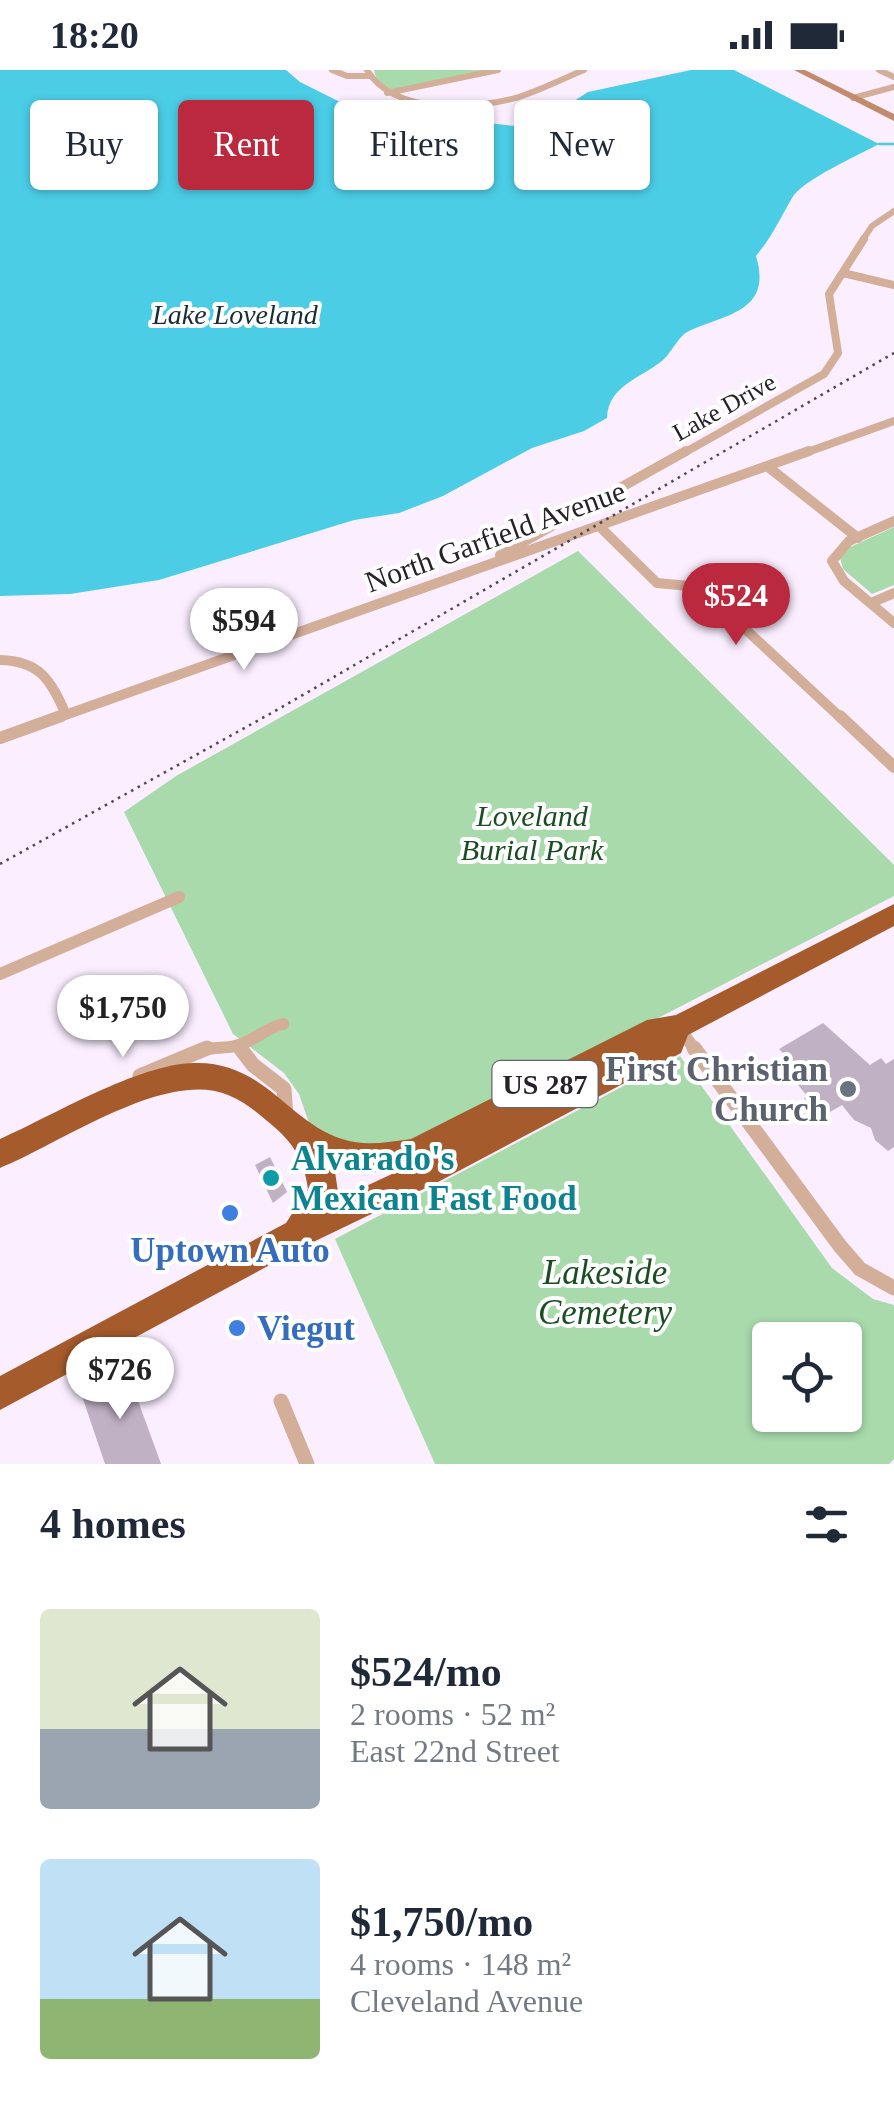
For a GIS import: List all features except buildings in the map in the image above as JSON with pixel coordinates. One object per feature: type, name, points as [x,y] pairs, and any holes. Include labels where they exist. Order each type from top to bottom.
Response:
[{"type":"highway","name":"US 287","points":[[0,1154],[148,1085],[181,1076],[234,1082],[260,1094],[295,1126],[349,1158],[390,1159],[414,1152],[656,1028],[679,1027],[894,914]]},
{"type":"highway","name":"US 287","points":[[0,1394],[296,1234],[428,1172],[671,1044],[679,1027]]},
{"type":"highway","points":[[295,1126],[319,1164],[323,1192],[296,1234]]},
{"type":"main road","points":[[798,70],[894,118]]},
{"type":"street","points":[[332,70],[347,76],[368,73],[387,93],[418,102],[502,101],[584,70]]},
{"type":"street","points":[[387,93],[498,70]]},
{"type":"street","points":[[879,70],[894,77]]},
{"type":"street","points":[[853,98],[894,88]]},
{"type":"street","name":"Lake Drive","points":[[474,570],[824,374],[838,353],[828,297],[877,221],[894,211]]},
{"type":"street","points":[[843,273],[894,285]]},
{"type":"street","name":"North Garfield Avenue","points":[[0,738],[894,421]]},
{"type":"street","points":[[767,466],[858,538]]},
{"type":"street","points":[[894,522],[838,549],[832,561],[837,574],[894,622]]},
{"type":"street","points":[[600,526],[657,583],[700,586],[894,767]]},
{"type":"street","points":[[871,604],[894,593]]},
{"type":"street","points":[[0,660],[25,661],[43,669],[66,715]]},
{"type":"street","points":[[0,974],[178,897]]},
{"type":"street","points":[[36,1138],[47,1120],[118,1086],[212,1046],[238,1046],[268,1027],[283,1024]]},
{"type":"street","points":[[679,1027],[840,1246],[860,1269],[894,1288]]},
{"type":"street","points":[[238,1046],[284,1089],[295,1126]]},
{"type":"street","points":[[281,1401],[307,1464]]},
{"type":"green space","points":[[374,70],[487,70],[391,90],[377,82]]},
{"type":"green space","points":[[894,527],[894,585],[872,594],[843,569],[840,558],[846,549]]},
{"type":"green space","name":"Loveland Burial Park","points":[[578,551],[894,865],[894,896],[405,1149],[331,1140],[309,1123],[299,1094],[284,1073],[233,1034],[124,812],[176,776]]},
{"type":"green space","name":"Lakeside Cemetery","points":[[680,1056],[832,1268],[873,1299],[894,1305],[894,1459],[889,1464],[435,1464],[335,1239]]},
{"type":"water","name":"Lake Loveland","points":[[0,70],[286,70],[300,82],[336,100],[334,190],[494,190],[494,124],[514,126],[514,190],[650,190],[650,100],[576,100],[588,92],[691,70],[734,70],[879,144],[819,176],[792,198],[756,256],[758,289],[752,300],[731,315],[685,333],[663,360],[620,390],[607,418],[584,431],[532,448],[443,496],[399,513],[354,520],[159,580],[70,594],[0,596]]},
{"type":"waterway","points":[[879,144],[894,144]]},
{"type":"railway","points":[[0,864],[275,711],[894,353]]},
{"type":"place","name":"First Christian Church","points":[[848,1089]]},
{"type":"place","name":"Alvarado's Mexican Fast Food","points":[[271,1178]]},
{"type":"place","name":"Uptown Auto","points":[[230,1213]]},
{"type":"place","name":"Viegut","points":[[237,1328]]}]
